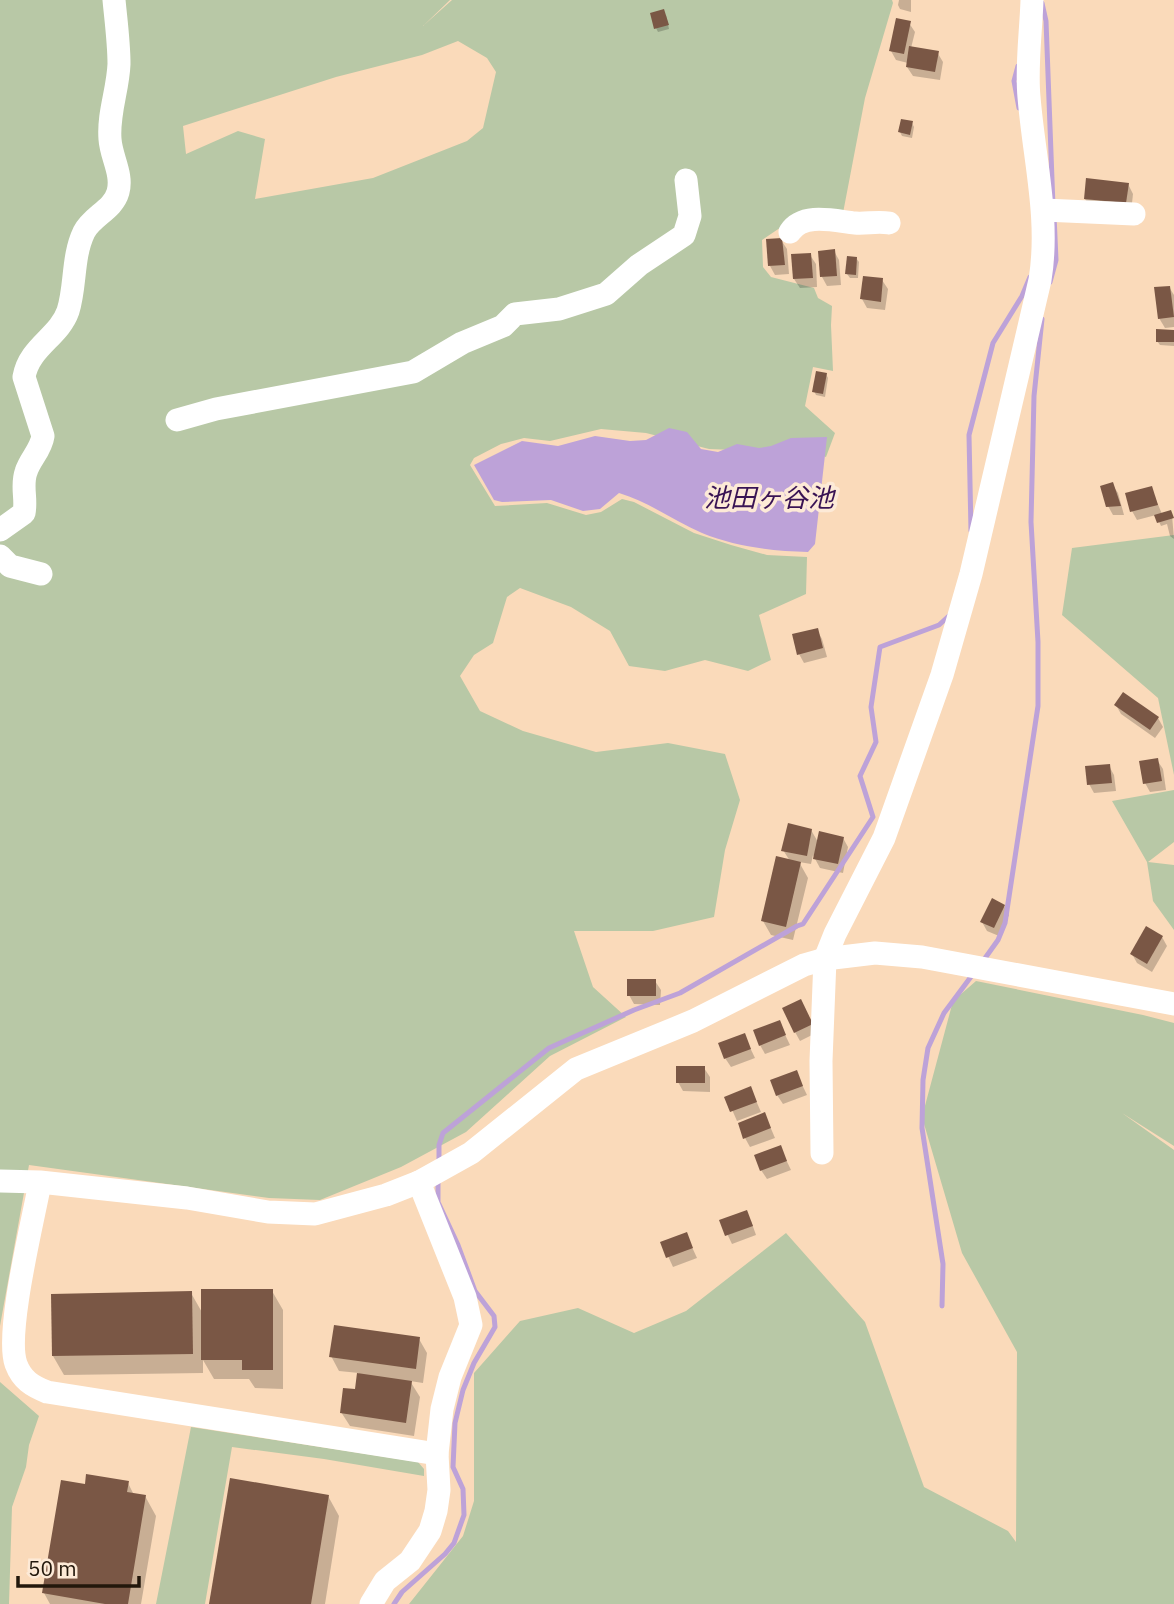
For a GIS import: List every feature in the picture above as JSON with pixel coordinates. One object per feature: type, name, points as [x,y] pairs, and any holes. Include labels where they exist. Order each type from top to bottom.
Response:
[{"type":"street","points":[[0,530],[23,513],[26,469],[43,436],[24,377],[26,367],[31,357],[67,314],[74,270],[85,230],[110,206],[117,195],[119,178],[110,140],[119,65],[114,0]]},
{"type":"street","points":[[822,1153],[821,1061],[825,959],[884,838],[942,675],[971,574],[1044,260],[1044,210],[1028,94],[1032,0]]},
{"type":"street","points":[[177,421],[216,409],[413,372],[462,343],[503,326],[515,314],[559,309],[606,294],[639,265],[684,235],[690,216],[686,180]]},
{"type":"street","points":[[1044,210],[1134,214]]},
{"type":"street","points":[[790,232],[801,222],[816,220],[889,223]]},
{"type":"street","points":[[0,556],[10,566],[41,574]]},
{"type":"street","points":[[0,1181],[187,1198],[268,1212],[315,1214],[386,1195],[419,1182],[471,1153],[576,1069],[693,1021],[804,965],[825,959],[876,953],[922,957],[1174,1004]]},
{"type":"street","points":[[371,1604],[385,1581],[410,1561],[429,1531],[439,1490],[437,1454],[442,1409],[450,1377],[471,1325],[465,1297],[419,1182]]},
{"type":"street","points":[[40,1183],[14,1325],[15,1362],[29,1385],[47,1392],[437,1454]]},
{"type":"green space","points":[[0,0],[450,0],[423,26],[452,0],[892,0],[865,98],[843,213],[802,213],[762,240],[763,267],[771,277],[814,288],[818,298],[832,306],[833,371],[813,367],[805,406],[835,433],[826,457],[786,445],[759,451],[709,449],[646,433],[601,429],[550,441],[524,438],[501,444],[474,458],[470,465],[495,506],[547,503],[586,515],[601,512],[622,499],[634,502],[694,533],[731,545],[767,555],[807,557],[806,594],[759,615],[771,660],[748,671],[705,660],[665,671],[629,666],[610,631],[571,607],[520,588],[507,597],[493,643],[474,655],[460,676],[480,711],[523,731],[596,752],[668,743],[725,754],[740,800],[725,850],[714,917],[653,931],[574,931],[593,987],[626,1017],[550,1056],[466,1132],[401,1167],[320,1200],[269,1198],[29,1165],[0,1326]],"holes":[[[458,41],[487,58],[496,72],[483,128],[467,141],[373,178],[255,199],[265,139],[238,131],[186,154],[183,126],[336,77],[422,55]]]},
{"type":"green space","points":[[1174,535],[1174,775],[1158,698],[1062,615],[1072,548]]},
{"type":"green space","points":[[1174,790],[1174,842],[1148,862],[1174,865],[1174,930],[1153,901],[1147,862],[1112,801]]},
{"type":"green space","points":[[976,981],[1174,1023],[1174,1146],[1122,1113],[1174,1150],[1174,1604],[409,1604],[463,1536],[474,1501],[474,1373],[520,1321],[578,1308],[634,1333],[686,1311],[786,1233],[865,1322],[924,1487],[1008,1531],[1016,1542],[1017,1352],[962,1253],[922,1117],[953,1001]]},
{"type":"green space","points":[[0,1382],[39,1416],[12,1507],[9,1604],[0,1604]]},
{"type":"green space","points":[[191,1427],[418,1462],[424,1469],[424,1476],[232,1447],[205,1604],[156,1604]]},
{"type":"water","name":"池田ヶ谷池","points":[[669,428],[687,432],[701,449],[718,452],[737,444],[759,448],[791,438],[827,437],[815,544],[808,552],[728,542],[702,533],[641,501],[619,493],[600,509],[583,511],[551,500],[502,502],[494,500],[474,465],[522,441],[558,446],[595,436],[630,441],[646,440]]},
{"type":"building","points":[[664,9],[669,25],[654,29],[650,13]]},
{"type":"building","points":[[896,18],[911,21],[904,54],[889,51]]},
{"type":"building","points":[[909,46],[939,51],[935,72],[906,67]]},
{"type":"building","points":[[901,119],[913,121],[910,135],[898,132]]},
{"type":"building","points":[[1086,178],[1129,183],[1126,203],[1084,199]]},
{"type":"building","points":[[782,238],[785,265],[768,266],[766,239]]},
{"type":"building","points":[[835,249],[837,276],[820,277],[818,251]]},
{"type":"building","points":[[811,253],[813,278],[793,279],[791,254]]},
{"type":"building","points":[[847,256],[857,257],[856,275],[845,274]]},
{"type":"building","points":[[863,276],[883,278],[881,302],[860,299]]},
{"type":"building","points":[[1170,286],[1174,317],[1158,319],[1154,287]]},
{"type":"building","points":[[1156,329],[1174,330],[1174,342],[1156,342]]},
{"type":"building","points":[[816,371],[827,373],[823,394],[812,392]]},
{"type":"building","points":[[1113,482],[1121,506],[1106,507],[1100,486]]},
{"type":"building","points":[[1152,486],[1158,505],[1130,512],[1125,493]]},
{"type":"building","points":[[1171,510],[1174,518],[1157,523],[1154,515]]},
{"type":"building","points":[[818,628],[823,648],[797,655],[792,634]]},
{"type":"building","points":[[1123,692],[1159,717],[1150,730],[1114,705]]},
{"type":"building","points":[[1158,758],[1162,781],[1143,784],[1139,761]]},
{"type":"building","points":[[1110,764],[1112,783],[1087,785],[1085,766]]},
{"type":"building","points":[[788,823],[812,829],[807,856],[781,851]]},
{"type":"building","points":[[819,831],[844,837],[838,864],[813,859]]},
{"type":"building","points":[[776,856],[801,862],[786,927],[761,921]]},
{"type":"building","points":[[992,898],[1005,905],[994,928],[980,922]]},
{"type":"building","points":[[1146,926],[1163,936],[1147,964],[1130,954]]},
{"type":"building","points":[[627,979],[656,979],[656,996],[627,996]]},
{"type":"building","points":[[801,999],[813,1024],[794,1033],[782,1008]]},
{"type":"building","points":[[780,1020],[786,1035],[759,1046],[753,1030]]},
{"type":"building","points":[[745,1033],[751,1049],[724,1059],[718,1043]]},
{"type":"building","points":[[676,1066],[705,1066],[705,1083],[676,1083]]},
{"type":"building","points":[[797,1070],[803,1086],[776,1096],[770,1080]]},
{"type":"building","points":[[751,1086],[757,1102],[730,1112],[724,1097]]},
{"type":"building","points":[[765,1112],[771,1128],[743,1139],[738,1123]]},
{"type":"building","points":[[781,1145],[787,1161],[760,1171],[754,1155]]},
{"type":"building","points":[[747,1210],[753,1226],[725,1236],[719,1220]]},
{"type":"building","points":[[687,1232],[693,1248],[666,1258],[660,1242]]},
{"type":"building","points":[[201,1289],[273,1289],[273,1370],[242,1370],[242,1360],[201,1360]]},
{"type":"building","points":[[192,1291],[193,1354],[52,1356],[51,1294]]},
{"type":"building","points":[[334,1325],[420,1337],[416,1369],[329,1357]]},
{"type":"building","points":[[357,1373],[412,1381],[406,1423],[340,1413],[343,1388],[355,1389]]},
{"type":"building","points":[[86,1474],[129,1481],[127,1492],[146,1495],[128,1604],[105,1604],[42,1593],[61,1480],[85,1484]]},
{"type":"building","points":[[230,1478],[329,1495],[311,1604],[209,1604]]},
{"type":"waterway","points":[[1042,3],[1046,21],[1053,206]]},
{"type":"waterway","points":[[1018,66],[1014,81],[1019,108]]},
{"type":"waterway","points":[[1050,282],[1056,260],[1054,215]]},
{"type":"waterway","points":[[971,531],[969,435],[993,343],[1022,296],[1030,277]]},
{"type":"waterway","points":[[983,961],[998,940],[1005,923],[1038,706],[1038,642],[1031,522],[1034,396],[1042,319]]},
{"type":"waterway","points":[[439,1163],[439,1145],[443,1133],[549,1048],[634,1010],[680,993],[803,924],[873,817],[860,776],[876,742],[871,707],[880,647],[939,625],[951,614]]},
{"type":"waterway","points":[[942,1306],[943,1264],[922,1128],[923,1080],[928,1048],[944,1013],[973,974]]},
{"type":"waterway","points":[[394,1604],[402,1592],[454,1543],[464,1515],[463,1489],[453,1467],[455,1423],[463,1390],[474,1363],[495,1327],[494,1316],[475,1291],[438,1202],[438,1180]]}]
